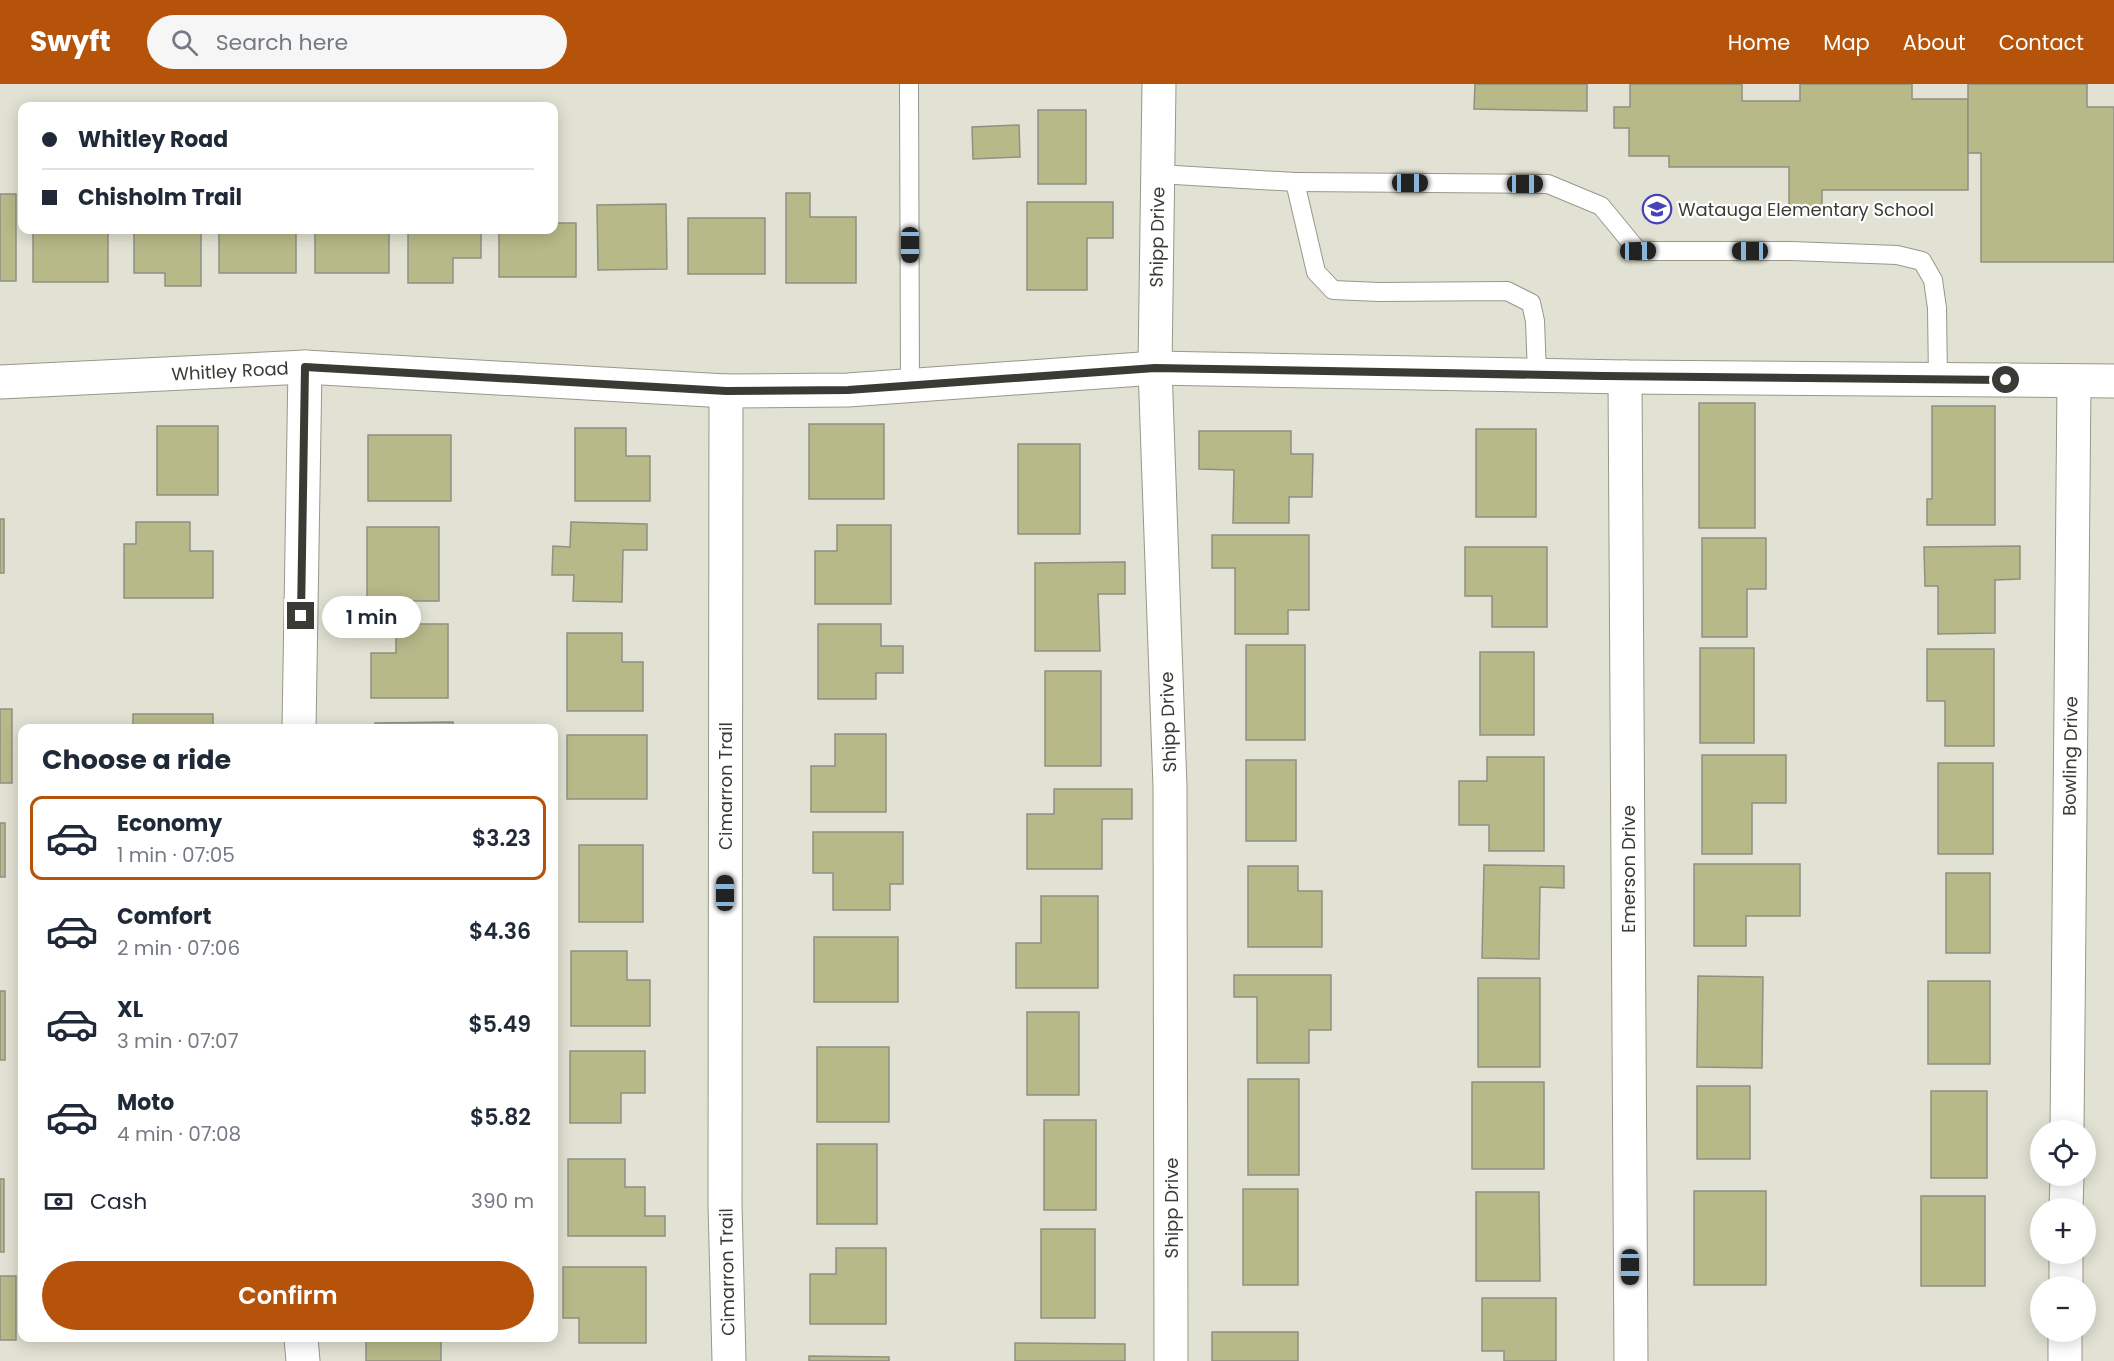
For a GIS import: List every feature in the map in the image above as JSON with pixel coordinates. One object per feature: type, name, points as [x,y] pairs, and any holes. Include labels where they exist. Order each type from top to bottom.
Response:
[{"type":"street","name":"Shipp Drive","points":[[1159,84],[1155,368],[1170,787],[1171,1361]]},
{"type":"street","name":"Whitley Road","points":[[0,382],[305,367],[726,391],[848,390],[1155,368],[1625,377],[2114,381]]},
{"type":"street","points":[[299,724],[305,367]]},
{"type":"street","name":"Emerson Drive","points":[[1625,377],[1631,1361]]},
{"type":"street","name":"Bowling Drive","points":[[2067,1120],[2074,381]]},
{"type":"street","name":"Cimarron Trail","points":[[726,391],[725,1204],[729,1361]]},
{"type":"street","points":[[301,1342],[303,1361]]},
{"type":"street","points":[[2065,1342],[2065,1361]]},
{"type":"lane","points":[[909,84],[910,386]]},
{"type":"lane","points":[[1158,174],[1295,182],[1548,184],[1601,206],[1638,251],[1791,251],[1897,255],[1922,261],[1933,280],[1935,289],[1938,380]]},
{"type":"lane","points":[[1295,182],[1316,272],[1334,290],[1507,291],[1531,303],[1535,321],[1537,375]]},
{"type":"building","points":[[1475,84],[1587,84],[1587,111],[1474,109]]},
{"type":"building","points":[[1630,84],[1742,84],[1742,101],[1800,101],[1800,84],[1912,84],[1912,99],[1968,99],[1968,190],[1822,190],[1822,208],[1789,208],[1789,167],[1669,167],[1669,156],[1629,156],[1629,128],[1614,128],[1614,107],[1630,107]]},
{"type":"building","points":[[1968,84],[2087,84],[2087,107],[2114,107],[2114,262],[1981,262],[1981,153],[1968,153]]},
{"type":"building","points":[[1038,110],[1086,110],[1086,184],[1038,184]]},
{"type":"building","points":[[1019,125],[1020,157],[973,159],[972,127]]},
{"type":"building","points":[[786,193],[810,193],[810,217],[856,217],[856,283],[786,283]]},
{"type":"building","points":[[0,194],[16,194],[16,281],[0,281]]},
{"type":"building","points":[[1027,202],[1113,202],[1113,238],[1087,238],[1087,290],[1027,290]]},
{"type":"building","points":[[666,204],[667,269],[598,270],[597,205]]},
{"type":"building","points":[[688,218],[765,218],[765,274],[688,274]]},
{"type":"building","points":[[558,223],[576,223],[576,277],[499,277],[499,234],[558,234]]},
{"type":"building","points":[[33,234],[108,234],[108,282],[33,282]]},
{"type":"building","points":[[134,234],[201,234],[201,286],[165,286],[165,273],[134,273]]},
{"type":"building","points":[[219,234],[296,234],[296,273],[219,273]]},
{"type":"building","points":[[315,234],[389,234],[389,273],[315,273]]},
{"type":"building","points":[[408,234],[481,234],[481,258],[453,258],[453,283],[408,283]]},
{"type":"building","points":[[1699,403],[1755,403],[1755,528],[1699,528]]},
{"type":"building","points":[[1932,406],[1995,406],[1995,525],[1927,525],[1927,499],[1932,499]]},
{"type":"building","points":[[809,424],[884,424],[884,499],[809,499]]},
{"type":"building","points":[[157,426],[218,426],[218,495],[157,495]]},
{"type":"building","points":[[575,428],[626,428],[626,456],[650,456],[650,501],[575,501]]},
{"type":"building","points":[[1476,429],[1536,429],[1536,517],[1476,517]]},
{"type":"building","points":[[1199,431],[1291,431],[1291,454],[1313,454],[1312,497],[1289,497],[1289,523],[1233,523],[1234,470],[1199,469]]},
{"type":"building","points":[[368,435],[451,435],[451,501],[368,501]]},
{"type":"building","points":[[1018,444],[1080,444],[1080,534],[1018,534]]},
{"type":"building","points":[[0,519],[4,519],[4,573],[0,573]]},
{"type":"building","points":[[136,522],[190,522],[190,551],[213,551],[213,598],[124,598],[124,544],[136,544]]},
{"type":"building","points":[[571,522],[647,524],[647,550],[623,550],[622,602],[573,601],[574,575],[552,575],[553,546],[570,547]]},
{"type":"building","points":[[837,525],[891,525],[891,604],[815,604],[815,551],[837,551]]},
{"type":"building","points":[[367,527],[439,527],[439,601],[367,601]]},
{"type":"building","points":[[1212,535],[1309,535],[1309,610],[1288,610],[1288,634],[1235,634],[1235,568],[1212,568]]},
{"type":"building","points":[[1702,538],[1766,538],[1766,589],[1747,589],[1747,637],[1702,637]]},
{"type":"building","points":[[2020,546],[2020,579],[1995,580],[1995,633],[1938,634],[1938,586],[1925,586],[1924,547]]},
{"type":"building","points":[[1465,547],[1547,547],[1547,627],[1492,627],[1492,596],[1465,596]]},
{"type":"building","points":[[1125,562],[1125,594],[1098,594],[1100,651],[1035,651],[1035,563]]},
{"type":"building","points":[[396,624],[448,624],[448,698],[371,698],[371,653],[396,653]]},
{"type":"building","points":[[818,624],[881,624],[881,646],[903,646],[903,673],[876,673],[876,699],[818,699]]},
{"type":"building","points":[[567,633],[622,633],[622,662],[643,662],[643,711],[567,711]]},
{"type":"building","points":[[1246,645],[1305,645],[1305,740],[1246,740]]},
{"type":"building","points":[[1700,648],[1754,648],[1754,743],[1700,743]]},
{"type":"building","points":[[1927,649],[1994,649],[1994,746],[1945,746],[1945,701],[1927,701]]},
{"type":"building","points":[[1480,652],[1534,652],[1534,735],[1480,735]]},
{"type":"building","points":[[1045,671],[1101,671],[1101,766],[1045,766]]},
{"type":"building","points":[[0,709],[12,709],[12,783],[0,783]]},
{"type":"building","points":[[133,714],[213,714],[213,724],[133,724]]},
{"type":"building","points":[[453,722],[453,724],[375,724]]},
{"type":"building","points":[[835,734],[886,734],[886,812],[811,812],[811,766],[835,766]]},
{"type":"building","points":[[567,735],[647,735],[647,799],[567,799]]},
{"type":"building","points":[[1702,755],[1786,755],[1786,803],[1752,803],[1752,854],[1702,854]]},
{"type":"building","points":[[1487,757],[1544,757],[1544,851],[1489,851],[1489,825],[1459,825],[1459,781],[1487,781]]},
{"type":"building","points":[[1246,760],[1296,760],[1296,841],[1246,841]]},
{"type":"building","points":[[1938,763],[1993,763],[1993,854],[1938,854]]},
{"type":"building","points":[[1054,789],[1132,789],[1132,819],[1102,819],[1102,869],[1027,869],[1027,814],[1054,814]]},
{"type":"building","points":[[0,823],[5,823],[5,877],[0,877]]},
{"type":"building","points":[[813,832],[903,832],[903,884],[890,884],[890,910],[833,910],[833,873],[813,873]]},
{"type":"building","points":[[579,845],[643,845],[643,922],[579,922]]},
{"type":"building","points":[[1694,864],[1800,864],[1800,916],[1746,916],[1746,946],[1694,946]]},
{"type":"building","points":[[1484,865],[1564,866],[1564,888],[1540,887],[1539,959],[1482,958]]},
{"type":"building","points":[[1248,866],[1298,866],[1298,891],[1322,891],[1322,947],[1248,947]]},
{"type":"building","points":[[1946,873],[1990,873],[1990,953],[1946,953]]},
{"type":"building","points":[[1041,896],[1098,896],[1098,988],[1016,988],[1016,943],[1041,943]]},
{"type":"building","points":[[814,937],[898,937],[898,1002],[814,1002]]},
{"type":"building","points":[[571,951],[627,951],[627,980],[650,980],[650,1026],[571,1026]]},
{"type":"building","points":[[1234,975],[1331,975],[1331,1030],[1309,1030],[1309,1063],[1257,1063],[1257,997],[1234,997]]},
{"type":"building","points":[[1698,976],[1763,977],[1762,1068],[1697,1067]]},
{"type":"building","points":[[1478,978],[1540,978],[1540,1067],[1478,1067]]},
{"type":"building","points":[[1928,981],[1990,981],[1990,1064],[1928,1064]]},
{"type":"building","points":[[0,991],[5,991],[5,1060],[0,1060]]},
{"type":"building","points":[[1027,1012],[1079,1012],[1079,1095],[1027,1095]]},
{"type":"building","points":[[817,1047],[889,1047],[889,1122],[817,1122]]},
{"type":"building","points":[[570,1051],[645,1051],[645,1093],[621,1093],[621,1123],[570,1123]]},
{"type":"building","points":[[1248,1079],[1299,1079],[1299,1175],[1248,1175]]},
{"type":"building","points":[[1472,1082],[1544,1082],[1544,1169],[1472,1169]]},
{"type":"building","points":[[1697,1086],[1750,1086],[1750,1159],[1697,1159]]},
{"type":"building","points":[[1931,1091],[1987,1091],[1987,1178],[1931,1178]]},
{"type":"building","points":[[1044,1120],[1096,1120],[1096,1210],[1044,1210]]},
{"type":"building","points":[[817,1144],[877,1144],[877,1224],[817,1224]]},
{"type":"building","points":[[568,1159],[625,1159],[625,1187],[645,1187],[645,1216],[665,1216],[665,1236],[568,1236]]},
{"type":"building","points":[[0,1179],[4,1179],[4,1252],[0,1252]]},
{"type":"building","points":[[1243,1189],[1298,1189],[1298,1285],[1243,1285]]},
{"type":"building","points":[[1694,1191],[1766,1191],[1766,1285],[1694,1285]]},
{"type":"building","points":[[1476,1192],[1539,1192],[1540,1281],[1476,1281]]},
{"type":"building","points":[[1921,1196],[1985,1196],[1985,1286],[1921,1286]]},
{"type":"building","points":[[1041,1229],[1095,1229],[1095,1318],[1041,1318]]},
{"type":"building","points":[[836,1248],[886,1248],[886,1324],[810,1324],[810,1274],[836,1274]]},
{"type":"building","points":[[563,1267],[646,1267],[646,1343],[579,1343],[579,1318],[563,1318]]},
{"type":"building","points":[[0,1276],[16,1276],[16,1340],[0,1340]]},
{"type":"building","points":[[1482,1298],[1556,1298],[1556,1361],[1504,1361],[1504,1351],[1482,1351]]},
{"type":"building","points":[[1212,1332],[1298,1332],[1298,1361],[1212,1361]]},
{"type":"building","points":[[366,1342],[441,1342],[441,1361],[366,1361]]},
{"type":"building","points":[[1015,1343],[1125,1344],[1125,1361],[1015,1361]]},
{"type":"building","points":[[809,1356],[889,1357],[889,1361],[809,1361]]},
{"type":"place","name":"Watauga Elementary School","points":[[1657,209]]},
{"type":"route","points":[[301,616],[305,367],[726,391],[848,390],[1155,368],[2006,380]]}]
